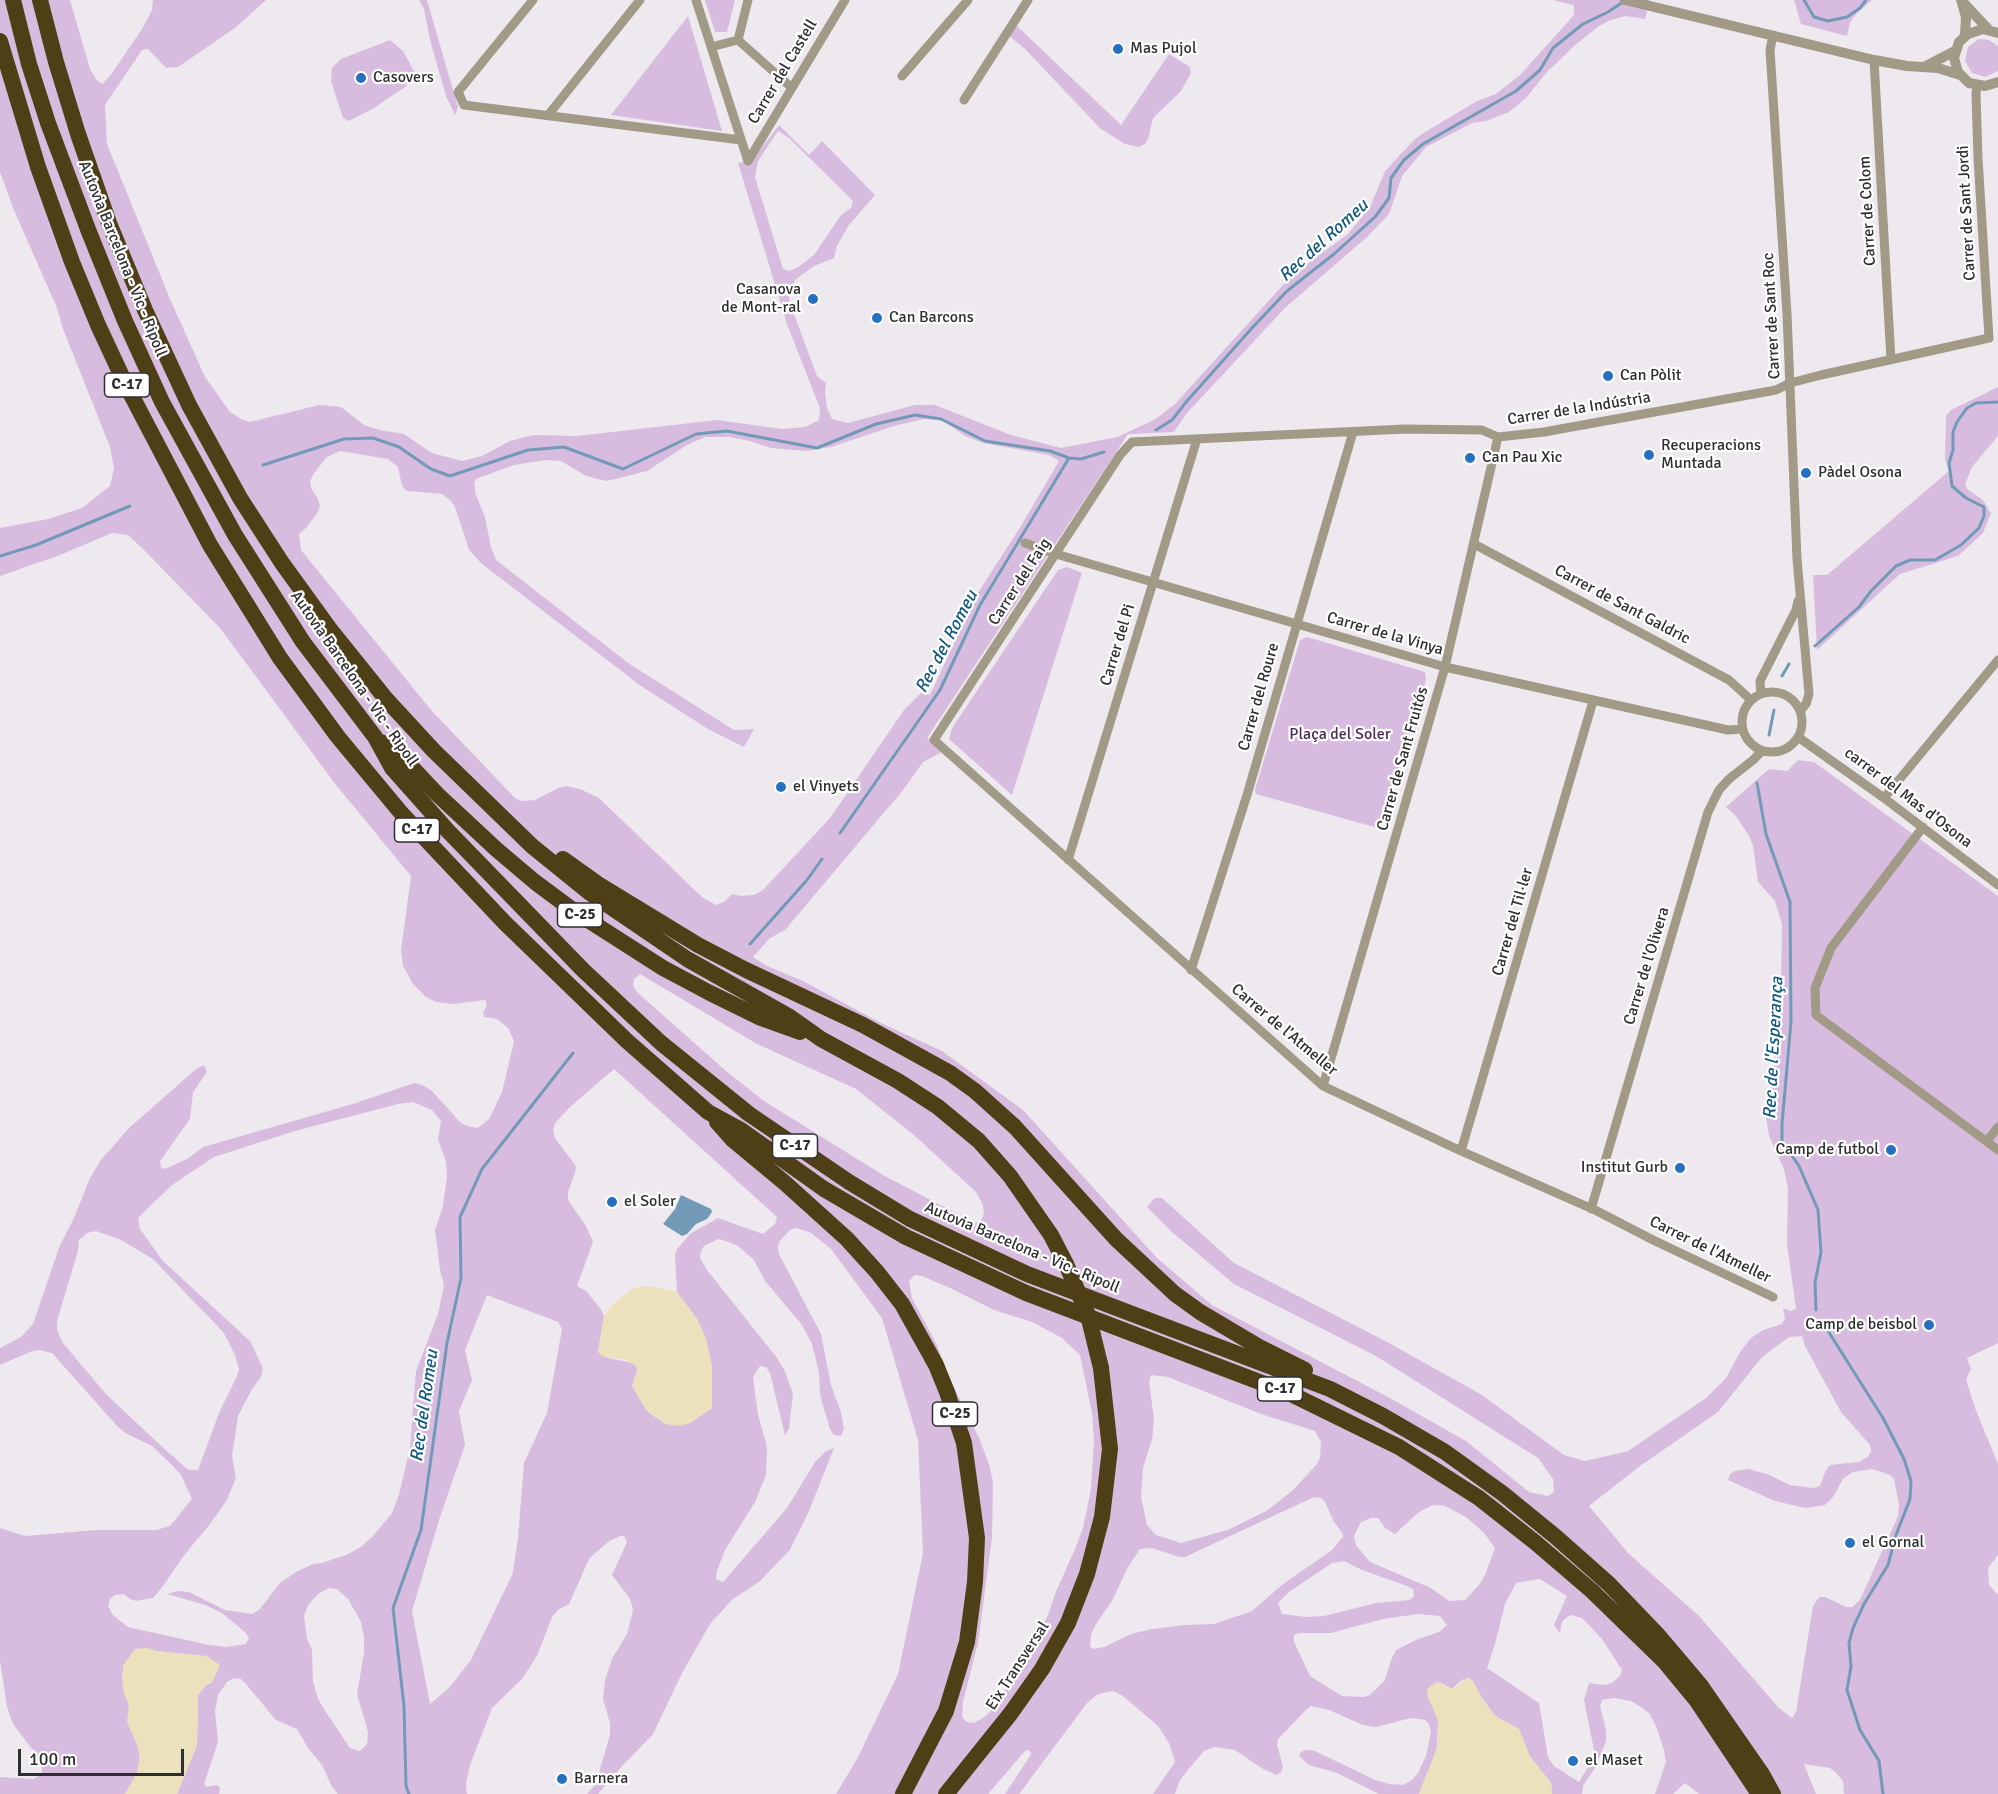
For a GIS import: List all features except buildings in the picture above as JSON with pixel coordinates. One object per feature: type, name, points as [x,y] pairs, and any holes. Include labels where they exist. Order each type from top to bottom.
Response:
[{"type":"highway","name":"Autovia Barcelona - Vic - Ripoll","points":[[13,0],[29,64],[56,145],[125,321],[162,402],[235,535],[303,642],[375,737],[392,768],[583,970],[661,1043],[749,1114],[910,1220],[969,1248],[1069,1290],[1330,1389],[1383,1416],[1444,1452],[1502,1493],[1583,1560],[1657,1634],[1701,1686],[1762,1774],[1773,1794]]},
{"type":"highway","points":[[40,0],[75,124],[109,223],[145,310],[189,405],[240,498],[282,563],[329,628],[386,699],[434,751],[531,846],[590,893],[650,936],[790,1017],[821,1040]]},
{"type":"highway","name":"C-17","points":[[0,41],[38,167],[72,262],[98,325],[125,383],[210,546],[280,658],[338,737],[402,814],[522,939],[627,1041],[708,1112],[741,1130],[824,1189],[906,1237],[1026,1293],[1291,1394],[1371,1432],[1453,1480],[1536,1543],[1592,1591],[1664,1661],[1697,1701],[1759,1794]]},
{"type":"highway","name":"C-25","points":[[375,737],[404,759],[436,794],[496,849],[574,911],[663,968],[710,993],[761,1018],[821,1040]]},
{"type":"highway","points":[[486,801],[598,884],[660,923],[746,970],[863,1025],[950,1073],[975,1091],[1015,1127],[1116,1239],[1175,1294],[1200,1312],[1259,1347],[1304,1369],[1330,1389]]},
{"type":"highway","name":"Eix Transversal","points":[[821,1040],[898,1081],[938,1107],[979,1141],[1010,1176],[1051,1235],[1066,1264],[1088,1315],[1101,1368],[1110,1449],[1102,1517],[1087,1574],[1068,1623],[1042,1669],[1011,1713],[946,1794]]},
{"type":"highway","name":"C-25","points":[[708,1112],[732,1139],[785,1182],[847,1239],[878,1272],[902,1304],[936,1365],[964,1443],[977,1538],[975,1582],[967,1642],[946,1711],[903,1794]]},
{"type":"street","points":[[533,0],[458,92],[464,105],[741,140],[696,0]]},
{"type":"street","points":[[549,114],[640,0]]},
{"type":"street","points":[[738,40],[748,0]]},
{"type":"street","name":"Carrer del Castell","points":[[741,140],[748,160],[845,0]]},
{"type":"street","points":[[902,76],[968,0]]},
{"type":"street","points":[[1961,0],[1994,32]]},
{"type":"street","points":[[1961,0],[1966,17],[1965,35]]},
{"type":"street","points":[[964,100],[1024,1]]},
{"type":"street","points":[[1629,1],[1874,60],[1907,66],[1926,66],[1960,75]]},
{"type":"street","points":[[1994,32],[1977,30],[1965,35],[1955,51],[1954,62],[1960,75],[1966,81],[1977,86],[1988,86],[1998,82]]},
{"type":"street","name":"Carrer de Sant Roc","points":[[1773,35],[1770,50],[1779,167],[1799,596],[1809,694],[1806,704],[1800,711]]},
{"type":"street","points":[[711,47],[738,40]]},
{"type":"street","points":[[738,40],[792,88]]},
{"type":"street","points":[[1926,66],[1955,51]]},
{"type":"street","name":"Carrer de Colom","points":[[1874,60],[1891,360]]},
{"type":"street","name":"Carrer de Sant Jordi","points":[[1977,86],[1978,158],[1989,338]]},
{"type":"street","name":"Carrer de la Indústria","points":[[1132,442],[1405,429],[1482,430],[1498,437],[1544,432],[1776,390],[1790,383],[1989,338]]},
{"type":"street","name":"Carrer del Roure","points":[[1191,970],[1246,795],[1353,432]]},
{"type":"street","name":"Carrer de Sant Fruitós","points":[[1323,1086],[1445,667],[1498,437]]},
{"type":"street","name":"Carrer del Pi","points":[[1068,860],[1197,439]]},
{"type":"street","name":"Carrer del Faig","points":[[934,740],[1120,455],[1132,442]]},
{"type":"street","name":"Carrer de la Vinya","points":[[1025,543],[1445,667],[1728,730],[1742,729]]},
{"type":"street","name":"Carrer de Sant Galdric","points":[[1474,544],[1730,680],[1751,700]]},
{"type":"street","name":"Carrer de Sant Roc","points":[[1761,694],[1760,681],[1796,610],[1799,596]]},
{"type":"street","points":[[1884,798],[1998,660]]},
{"type":"street","points":[[1782,693],[1791,698],[1800,711],[1802,722],[1798,737],[1790,747],[1782,751],[1774,753],[1762,751],[1749,742],[1742,729],[1742,716],[1751,700],[1761,694],[1782,693]]},
{"type":"street","name":"Carrer del Til·ler","points":[[1461,1151],[1593,701]]},
{"type":"street","name":"carrer del Mas d'Osona","points":[[1798,737],[1884,798],[1998,885]]},
{"type":"street","name":"Carrer de l'Atmeller","points":[[934,740],[1323,1086],[1591,1209],[1773,1297]]},
{"type":"street","name":"Carrer de l'Olivera","points":[[1591,1209],[1708,812],[1719,790],[1729,778],[1762,751]]},
{"type":"street","points":[[1923,827],[1831,948],[1815,988],[1816,1015],[1998,1150]]},
{"type":"street","points":[[1987,1141],[1998,1127]]},
{"type":"green space","points":[[0,0],[70,0],[90,69],[102,84],[142,29],[152,10],[153,0],[266,0],[235,28],[178,67],[166,68],[148,49],[142,50],[105,105],[107,144],[170,299],[205,377],[230,412],[243,420],[250,422],[319,405],[341,407],[364,425],[404,434],[432,453],[462,461],[482,456],[510,441],[533,435],[577,436],[717,420],[782,429],[805,427],[819,420],[820,408],[787,324],[738,163],[753,159],[779,125],[809,155],[822,141],[875,195],[849,225],[837,246],[834,258],[814,266],[796,279],[790,290],[789,301],[817,376],[826,383],[827,408],[832,419],[848,423],[915,405],[935,405],[1011,435],[1061,448],[1117,437],[1156,419],[1175,404],[1293,274],[1348,234],[1370,207],[1385,171],[1415,139],[1477,101],[1496,94],[1520,75],[1574,15],[1574,5],[1553,0],[1650,0],[1645,19],[1626,16],[1610,20],[1598,27],[1575,45],[1546,73],[1526,98],[1509,112],[1486,121],[1472,123],[1426,147],[1402,176],[1389,214],[1367,237],[1285,308],[1187,413],[1174,432],[1128,434],[927,738],[942,752],[923,762],[904,789],[785,930],[770,938],[753,957],[879,1022],[942,1051],[1023,1110],[1157,1258],[1212,1305],[1388,1397],[1466,1441],[1529,1492],[1548,1496],[1554,1492],[1553,1479],[1538,1458],[1376,1356],[1234,1284],[1172,1232],[1147,1207],[1155,1198],[1162,1198],[1234,1263],[1389,1343],[1482,1395],[1564,1455],[1585,1461],[1628,1451],[1706,1398],[1726,1378],[1740,1352],[1751,1338],[1763,1330],[1782,1324],[1785,1318],[1783,1308],[1790,1311],[1796,1309],[1787,1244],[1788,1188],[1784,1169],[1769,1136],[1766,1117],[1773,1078],[1781,991],[1782,924],[1775,901],[1758,882],[1753,846],[1749,836],[1736,816],[1726,807],[1769,769],[1787,771],[1798,760],[1814,762],[1998,896],[1998,1343],[1967,1358],[1971,1369],[1966,1379],[1998,1464],[1998,1555],[1988,1568],[1989,1585],[1998,1595],[1998,1794],[1844,1794],[1843,1781],[1830,1768],[1804,1764],[1816,1794],[1699,1794],[1685,1783],[1673,1794],[1655,1794],[1666,1762],[1656,1726],[1650,1714],[1641,1707],[1631,1701],[1614,1698],[1602,1700],[1600,1706],[1606,1730],[1606,1741],[1595,1768],[1583,1786],[1582,1794],[1552,1794],[1551,1783],[1529,1755],[1519,1729],[1495,1716],[1478,1692],[1463,1679],[1452,1689],[1439,1682],[1432,1706],[1438,1720],[1437,1748],[1419,1794],[1379,1794],[1337,1773],[1309,1765],[1299,1756],[1305,1750],[1315,1751],[1375,1780],[1403,1785],[1418,1773],[1426,1756],[1431,1732],[1425,1720],[1411,1718],[1376,1727],[1363,1725],[1329,1710],[1311,1706],[1278,1739],[1277,1744],[1283,1767],[1277,1775],[1263,1769],[1235,1750],[1215,1747],[1204,1751],[1186,1772],[1175,1794],[1153,1794],[1175,1762],[1169,1743],[1158,1726],[1123,1696],[1113,1691],[1098,1694],[1087,1703],[1019,1794],[1005,1794],[1030,1756],[1031,1753],[1028,1750],[988,1794],[836,1794],[857,1759],[898,1674],[923,1553],[918,1440],[882,1318],[831,1249],[811,1233],[797,1228],[790,1230],[780,1241],[779,1254],[821,1334],[831,1385],[841,1412],[844,1429],[841,1436],[834,1435],[830,1429],[820,1395],[819,1372],[812,1344],[802,1325],[765,1281],[754,1260],[738,1246],[726,1241],[718,1239],[704,1246],[700,1258],[707,1270],[777,1358],[785,1371],[793,1394],[789,1429],[785,1435],[770,1373],[766,1367],[760,1366],[753,1377],[758,1415],[767,1446],[766,1475],[755,1502],[725,1550],[716,1579],[723,1582],[787,1508],[815,1462],[826,1451],[834,1448],[809,1511],[790,1550],[759,1582],[733,1599],[710,1624],[682,1673],[653,1734],[598,1794],[587,1794],[594,1786],[598,1776],[610,1735],[610,1723],[603,1699],[605,1680],[612,1659],[627,1634],[633,1610],[630,1599],[612,1575],[627,1542],[624,1536],[609,1541],[589,1559],[569,1604],[558,1610],[552,1617],[537,1656],[522,1679],[492,1708],[470,1765],[466,1784],[467,1794],[338,1794],[322,1765],[308,1748],[297,1729],[276,1720],[241,1679],[234,1678],[227,1682],[218,1695],[215,1711],[218,1742],[204,1784],[206,1787],[217,1785],[220,1788],[219,1794],[177,1794],[197,1745],[198,1695],[206,1685],[185,1654],[147,1648],[124,1664],[122,1677],[124,1693],[129,1704],[128,1724],[140,1757],[137,1773],[125,1794],[0,1794],[0,1777],[34,1779],[42,1773],[42,1770],[41,1761],[13,1724],[7,1707],[0,1660],[0,1528],[25,1536],[96,1530],[156,1530],[170,1526],[192,1499],[181,1475],[173,1466],[152,1446],[118,1427],[52,1353],[38,1350],[0,1365],[0,1348],[21,1337],[33,1324],[60,1245],[90,1178],[101,1160],[129,1128],[196,1069],[204,1065],[207,1072],[193,1092],[190,1119],[160,1161],[161,1167],[165,1169],[187,1159],[203,1147],[356,1103],[414,1083],[431,1090],[460,1122],[478,1128],[489,1119],[502,1092],[514,1041],[508,1028],[497,1019],[485,1017],[483,1014],[487,1004],[485,1000],[453,1004],[436,1002],[426,997],[413,984],[403,966],[401,950],[411,876],[336,785],[220,628],[128,535],[112,533],[60,555],[0,576],[0,528],[48,519],[82,508],[110,486],[114,468],[110,447],[63,329],[57,308],[13,208],[0,172]],"holes":[[[778,131],[789,138],[853,201],[851,208],[841,215],[814,255],[797,268],[789,271],[783,269],[755,177],[758,161]],[[924,419],[942,420],[965,436],[983,443],[1049,455],[1059,461],[977,594],[930,695],[921,693],[904,710],[830,818],[763,890],[754,895],[732,894],[724,902],[716,905],[702,897],[599,798],[580,789],[566,786],[535,800],[521,801],[515,798],[431,710],[301,550],[299,534],[307,527],[320,506],[310,481],[327,457],[340,451],[388,459],[398,467],[402,486],[407,491],[442,494],[451,501],[469,550],[482,564],[641,686],[708,729],[744,747],[754,729],[734,730],[628,663],[496,560],[474,484],[476,479],[514,465],[546,460],[561,461],[586,476],[607,481],[647,471],[687,445],[705,437],[730,437],[771,448],[806,451],[831,447],[894,426]],[[640,974],[757,1044],[856,1089],[914,1135],[976,1192],[983,1205],[984,1213],[981,1221],[975,1223],[883,1175],[764,1101],[726,1071],[633,986],[634,979]],[[614,1069],[777,1217],[775,1224],[763,1234],[718,1218],[690,1234],[677,1249],[675,1256],[677,1292],[697,1319],[712,1367],[712,1408],[690,1423],[665,1424],[647,1411],[632,1386],[638,1368],[633,1363],[608,1358],[598,1352],[604,1316],[586,1291],[577,1286],[593,1242],[586,1226],[568,1200],[568,1192],[576,1166],[555,1138],[553,1130],[556,1122],[569,1108]],[[413,1102],[432,1110],[441,1121],[438,1139],[446,1162],[447,1177],[443,1206],[435,1230],[444,1285],[438,1314],[416,1371],[410,1447],[399,1495],[392,1513],[361,1547],[346,1555],[313,1564],[296,1572],[280,1583],[259,1610],[252,1614],[225,1610],[189,1592],[178,1591],[167,1594],[205,1605],[222,1613],[249,1638],[246,1644],[226,1647],[128,1627],[113,1615],[108,1606],[110,1599],[115,1595],[124,1594],[136,1601],[153,1598],[227,1500],[236,1478],[232,1456],[238,1416],[261,1377],[263,1369],[251,1342],[163,1261],[140,1229],[138,1218],[172,1185],[214,1157],[295,1131]],[[96,1231],[121,1240],[153,1259],[224,1333],[239,1369],[219,1413],[198,1470],[189,1470],[159,1444],[105,1393],[63,1343],[57,1330],[57,1321],[78,1251],[79,1240],[87,1233]],[[915,1275],[950,1288],[994,1310],[1032,1322],[1062,1338],[1080,1355],[1092,1413],[1094,1440],[1091,1489],[1083,1528],[1048,1615],[1030,1649],[996,1705],[986,1716],[974,1723],[967,1722],[962,1717],[963,1702],[978,1643],[992,1538],[993,1484],[990,1467],[979,1438],[948,1375],[937,1345],[912,1298],[909,1281]],[[487,1295],[558,1322],[562,1329],[547,1413],[524,1463],[513,1573],[471,1660],[449,1688],[430,1704],[412,1611],[440,1517],[465,1445],[459,1411],[472,1380],[465,1350]],[[1802,1336],[1805,1346],[1841,1412],[1870,1445],[1871,1451],[1868,1457],[1859,1462],[1830,1465],[1820,1486],[1814,1488],[1790,1485],[1767,1474],[1748,1469],[1735,1471],[1730,1474],[1728,1480],[1775,1501],[1805,1508],[1825,1505],[1833,1497],[1843,1479],[1853,1472],[1872,1469],[1890,1475],[1894,1479],[1899,1505],[1898,1516],[1860,1600],[1852,1607],[1846,1607],[1825,1597],[1819,1597],[1813,1606],[1796,1712],[1792,1718],[1779,1708],[1699,1616],[1628,1553],[1589,1506],[1640,1466],[1718,1412],[1762,1357],[1789,1337]],[[1151,1375],[1168,1377],[1261,1414],[1315,1431],[1321,1442],[1320,1458],[1317,1464],[1293,1490],[1268,1510],[1230,1529],[1181,1543],[1156,1535],[1147,1525],[1141,1497],[1143,1468],[1152,1440],[1154,1419],[1149,1382]],[[1314,1497],[1321,1498],[1325,1502],[1334,1522],[1343,1534],[1332,1550],[1283,1584],[1252,1611],[1214,1624],[1185,1625],[1131,1634],[1104,1647],[1093,1649],[1090,1646],[1091,1635],[1112,1601],[1128,1567],[1140,1549],[1152,1548],[1185,1557]],[[1433,1505],[1445,1506],[1466,1517],[1484,1533],[1495,1548],[1480,1584],[1465,1600],[1449,1601],[1431,1588],[1370,1562],[1356,1545],[1354,1536],[1361,1522],[1372,1518],[1378,1518],[1385,1528],[1395,1534],[1419,1512]],[[1344,1561],[1407,1586],[1413,1589],[1414,1596],[1410,1600],[1376,1603],[1324,1616],[1306,1617],[1282,1614],[1278,1603],[1289,1592],[1332,1563]],[[1540,1579],[1567,1596],[1554,1625],[1560,1633],[1562,1622],[1566,1618],[1571,1615],[1582,1618],[1602,1639],[1622,1670],[1620,1676],[1612,1683],[1604,1685],[1589,1683],[1584,1700],[1595,1755],[1579,1782],[1554,1766],[1548,1757],[1539,1703],[1487,1668],[1505,1604],[1516,1583]],[[329,1588],[337,1589],[348,1599],[361,1622],[364,1653],[357,1694],[368,1732],[367,1744],[360,1751],[350,1748],[318,1699],[313,1681],[312,1650],[307,1639],[304,1616],[308,1605],[318,1594]],[[1418,1614],[1440,1616],[1447,1625],[1439,1632],[1396,1650],[1385,1680],[1370,1695],[1364,1697],[1342,1696],[1310,1676],[1294,1642],[1294,1635],[1331,1633],[1383,1619]]]},
{"type":"green space","points":[[419,0],[427,0],[458,107],[455,115],[446,96],[424,9]]},
{"type":"green space","points":[[705,0],[735,0],[727,32],[715,32]]},
{"type":"green space","points":[[1794,0],[1872,0],[1856,14],[1850,23],[1847,36],[1801,24]]},
{"type":"green space","points":[[688,16],[722,131],[611,115]]},
{"type":"green space","points":[[1016,25],[1121,125],[1169,54],[1190,67],[1191,73],[1181,91],[1153,118],[1145,144],[1139,147],[1125,144],[1101,129],[1024,48],[1009,36]]},
{"type":"green space","points":[[1979,39],[1989,40],[1998,46],[1998,71],[1985,77],[1972,73],[1965,61],[1968,47]]},
{"type":"green space","points":[[390,40],[403,51],[414,71],[413,78],[405,87],[374,108],[349,121],[343,118],[331,81],[332,68],[341,59]]},
{"type":"green space","points":[[1998,387],[1998,436],[1972,467],[1965,484],[1967,489],[1983,500],[1991,513],[1983,533],[1958,556],[1900,574],[1817,650],[1813,575],[1827,575],[1949,471],[1945,459],[1946,416],[1951,410]]},
{"type":"green space","points":[[1067,567],[1082,573],[1012,795],[949,739],[952,728],[1058,570]]},
{"type":"green space","name":"Plaça del Soler","points":[[1307,637],[1425,672],[1426,680],[1382,824],[1378,828],[1256,794],[1255,790],[1300,640]]},
{"type":"sand","points":[[648,1286],[677,1292],[697,1319],[706,1338],[712,1367],[712,1408],[690,1423],[679,1426],[665,1424],[647,1411],[632,1386],[638,1371],[635,1365],[623,1359],[604,1357],[598,1352],[604,1316],[613,1304],[634,1288]]},
{"type":"sand","points":[[147,1648],[207,1656],[220,1665],[212,1683],[206,1685],[198,1695],[197,1745],[177,1794],[125,1794],[137,1773],[140,1757],[127,1721],[129,1705],[124,1693],[122,1677],[124,1664],[135,1649]]},
{"type":"sand","points":[[1468,1677],[1473,1681],[1495,1716],[1519,1729],[1529,1755],[1551,1783],[1552,1794],[1419,1794],[1437,1748],[1438,1739],[1438,1720],[1428,1698],[1427,1689],[1436,1682],[1449,1688],[1455,1688]]},
{"type":"water","points":[[681,1195],[711,1209],[712,1212],[707,1219],[696,1224],[682,1236],[663,1224],[675,1209]]},
{"type":"waterway","name":"Rec del Romeu","points":[[1804,0],[1814,17],[1828,21],[1847,17],[1860,8],[1866,0]]},
{"type":"waterway","name":"Rec del Romeu","points":[[1156,430],[1172,420],[1287,291],[1334,254],[1375,217],[1389,198],[1391,178],[1404,160],[1423,144],[1516,91],[1540,70],[1553,48],[1583,24],[1623,2]]},
{"type":"waterway","name":"Rec de l'Esperança","points":[[1815,646],[1859,607],[1871,591],[1896,566],[1910,560],[1935,560],[1961,545],[1979,528],[1984,516],[1984,507],[1966,498],[1952,486],[1949,463],[1953,450],[1953,432],[1967,408],[1976,403],[1998,402]]},
{"type":"waterway","points":[[263,465],[344,439],[373,438],[399,447],[431,469],[450,476],[528,450],[564,447],[623,469],[696,434],[727,431],[817,448],[876,424],[915,415],[941,419],[985,441],[1050,451],[1069,458],[1081,459],[1104,452]]},
{"type":"waterway","name":"Rec del Romeu","points":[[840,833],[940,690],[980,605],[1069,458]]},
{"type":"waterway","points":[[0,556],[36,545],[130,506]]},
{"type":"waterway","points":[[1782,676],[1789,664]]},
{"type":"waterway","points":[[1769,735],[1774,710]]},
{"type":"waterway","name":"Rec de l'Esperança","points":[[1757,783],[1766,834],[1790,902],[1791,1022],[1782,1141],[1799,1166],[1818,1210],[1821,1252],[1815,1283],[1816,1310]]},
{"type":"waterway","name":"Rec del Romeu","points":[[750,944],[807,880],[822,859]]},
{"type":"waterway","name":"Rec del Romeu","points":[[409,1794],[406,1786],[404,1706],[393,1608],[421,1530],[447,1343],[461,1278],[460,1217],[482,1169],[573,1053]]},
{"type":"waterway","name":"Rec de l'Esperança","points":[[1823,1323],[1883,1418],[1904,1459],[1911,1481],[1910,1499],[1896,1535],[1888,1565],[1864,1604],[1849,1643],[1851,1666],[1847,1690],[1860,1730],[1879,1761],[1883,1794]]},
{"type":"place","name":"Mas Pujol","points":[[1118,49]]},
{"type":"place","name":"Casovers","points":[[361,78]]},
{"type":"place","name":"Casanova de Mont-ral","points":[[813,299]]},
{"type":"place","name":"Can Barcons","points":[[877,318]]},
{"type":"place","name":"Can Pòlit","points":[[1608,376]]},
{"type":"place","name":"Recuperacions Muntada","points":[[1649,455]]},
{"type":"place","name":"Can Pau Xic","points":[[1470,458]]},
{"type":"place","name":"Pàdel Osona","points":[[1806,473]]},
{"type":"place","name":"el Vinyets","points":[[781,787]]},
{"type":"place","name":"Camp de futbol","points":[[1891,1150]]},
{"type":"place","name":"Institut Gurb","points":[[1680,1168]]},
{"type":"place","name":"el Soler","points":[[612,1202]]},
{"type":"place","name":"Camp de beisbol","points":[[1929,1325]]},
{"type":"place","name":"el Gornal","points":[[1850,1543]]},
{"type":"place","name":"el Maset","points":[[1573,1761]]},
{"type":"place","name":"Barnera","points":[[562,1779]]}]
